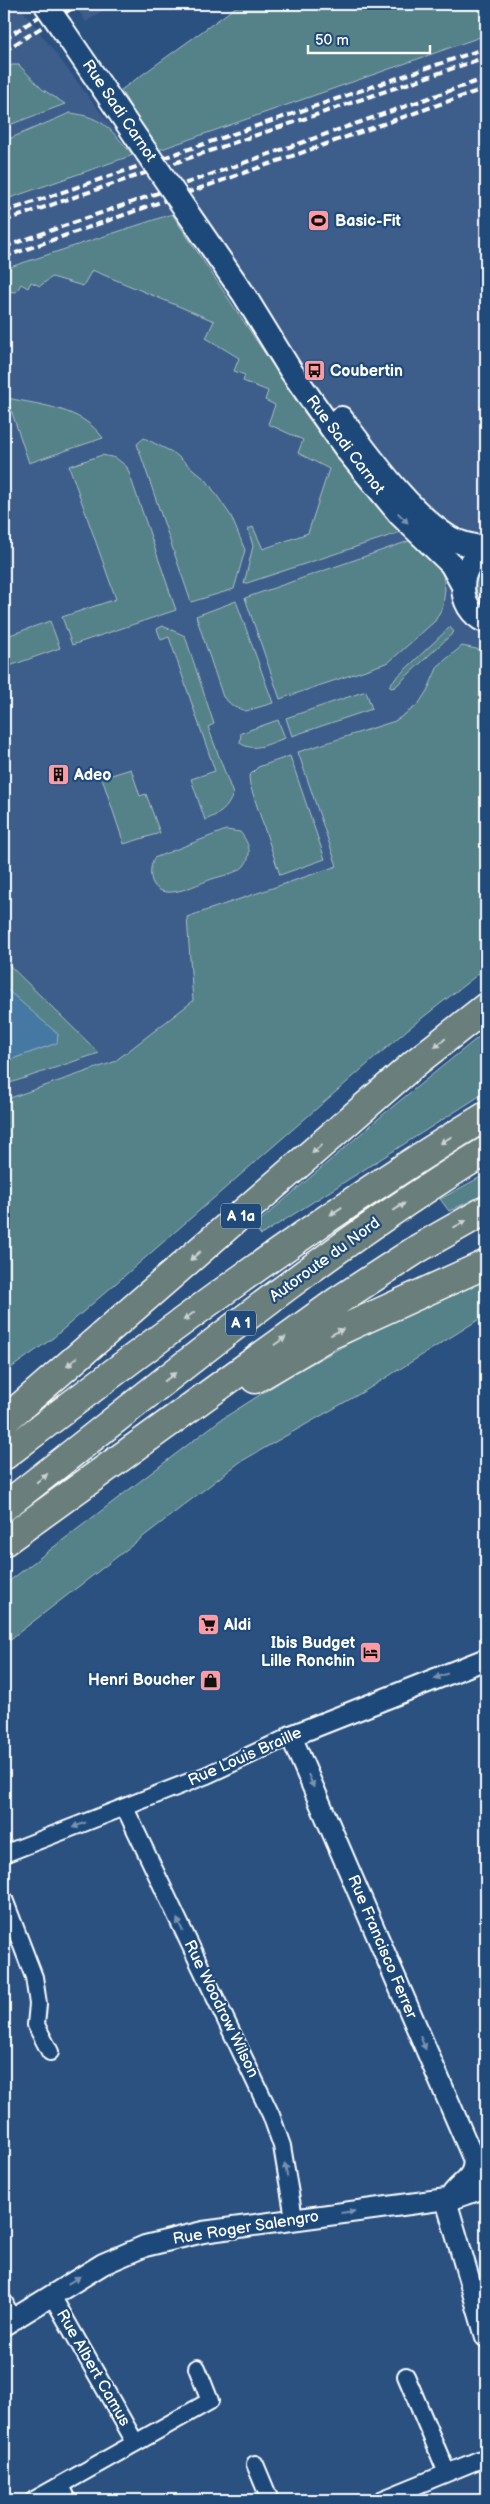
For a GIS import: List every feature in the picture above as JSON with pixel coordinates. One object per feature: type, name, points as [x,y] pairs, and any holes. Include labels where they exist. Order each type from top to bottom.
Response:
[{"type":"highway","name":"A 1a","points":[[4,1421],[415,1063],[486,1007]]},
{"type":"highway","name":"Autoroute du Nord","points":[[4,1456],[272,1256],[354,1199],[486,1116]]},
{"type":"highway","name":"Autoroute du Nord","points":[[4,1508],[331,1254],[486,1151]]},
{"type":"highway","points":[[4,1542],[336,1302],[419,1248],[486,1210]]},
{"type":"highway","points":[[42,1514],[132,1461],[270,1370],[330,1335],[486,1264]]},
{"type":"main road","name":"Rue Sadi Carnot","points":[[45,4],[186,209],[291,371],[348,452],[400,515],[451,564],[462,584],[463,595],[470,610],[486,622]]},
{"type":"main road","name":"Rue Sadi Carnot","points":[[242,294],[416,509],[450,538],[486,549]]},
{"type":"main road","points":[[462,584],[470,562],[486,549]]},
{"type":"street","name":"Rue Louis Braille","points":[[4,1854],[208,1775],[291,1736],[486,1659]]},
{"type":"street","name":"Rue Francisco Ferrer","points":[[291,1736],[480,2163]]},
{"type":"street","name":"Rue Woodrow Wilson","points":[[125,1808],[271,2115],[282,2146],[294,2218]]},
{"type":"street","points":[[4,1899],[34,1977],[38,2004],[36,2024],[50,2052]]},
{"type":"street","points":[[480,2163],[449,2199],[450,2217],[486,2337]]},
{"type":"street","points":[[478,2189],[462,2206],[462,2217],[486,2301]]},
{"type":"street","name":"Rue Roger Salengro","points":[[7,2316],[51,2294],[103,2264],[144,2246],[203,2232],[294,2218],[449,2199],[478,2189]]},
{"type":"street","name":"Rue Albert Camus","points":[[51,2294],[135,2442]]},
{"type":"street","name":"Rue Albert Camus","points":[[34,2500],[64,2493],[135,2442],[210,2401],[197,2368]]},
{"type":"street","points":[[406,2376],[447,2473]]},
{"type":"street","points":[[381,2500],[486,2457]]},
{"type":"street","points":[[255,2464],[270,2500]]},
{"type":"shaded area","points":[[4,4],[18,4],[133,155],[173,214],[194,206],[156,151],[486,31],[486,865],[4,1327]]},
{"type":"shaded area","points":[[74,4],[112,4],[86,22]]},
{"type":"shaded area","points":[[4,987],[58,1034],[57,1043],[4,1062]]},
{"type":"green space","points":[[240,4],[486,4],[486,35],[156,151],[121,90]]},
{"type":"green space","points":[[12,65],[19,65],[42,89],[65,104],[4,127],[4,70]]},
{"type":"green space","points":[[70,113],[92,118],[106,126],[133,155],[4,200],[4,141]]},
{"type":"green space","points":[[172,214],[304,412],[343,464],[401,532],[244,584],[253,546],[248,529],[253,527],[263,549],[308,533],[329,469],[298,453],[303,440],[268,424],[275,405],[265,400],[268,391],[243,381],[245,375],[234,371],[239,358],[206,338],[214,321],[92,270],[83,286],[52,277],[40,286],[31,282],[28,288],[21,284],[16,292],[4,291],[4,269]]},
{"type":"green space","points":[[7,398],[60,409],[72,414],[84,420],[103,438],[29,463]]},
{"type":"green space","points":[[144,438],[174,453],[207,481],[231,516],[245,550],[234,589],[191,602],[137,444]]},
{"type":"green space","points":[[102,455],[116,458],[127,467],[176,610],[72,645],[62,617],[116,599],[69,466]]},
{"type":"green space","points":[[409,541],[435,562],[443,575],[445,589],[443,606],[435,621],[389,662],[280,699],[245,598]]},
{"type":"green space","points":[[486,565],[486,606],[479,597],[476,580]]},
{"type":"green space","points":[[236,601],[273,703],[246,711],[234,707],[223,697],[196,616]]},
{"type":"green space","points":[[50,621],[60,648],[4,668],[4,637]]},
{"type":"green space","points":[[163,626],[185,636],[214,724],[208,727],[233,794],[222,811],[205,820],[191,779],[215,771],[169,637],[161,640],[157,629]]},
{"type":"green space","points":[[450,627],[454,632],[395,687],[391,688],[389,686],[392,682]]},
{"type":"green space","points":[[462,646],[486,651],[486,968],[408,1029],[53,1338],[4,1373],[4,1100],[114,1062],[193,1001],[187,917],[337,866],[298,752],[395,721],[418,705],[428,689],[438,666]]},
{"type":"green space","points":[[366,691],[372,709],[292,736],[286,718]]},
{"type":"green space","points":[[278,720],[285,738],[256,747],[245,746],[240,743],[241,733]]},
{"type":"green space","points":[[290,756],[325,859],[280,875],[250,785],[249,776],[258,767]]},
{"type":"green space","points":[[131,769],[140,796],[146,794],[160,833],[124,844],[102,778]]},
{"type":"green space","points":[[226,830],[240,832],[248,844],[247,862],[238,871],[187,889],[172,892],[159,890],[155,886],[151,876],[154,858]]},
{"type":"green space","points":[[4,960],[99,1053],[4,1085],[4,1062],[56,1043],[58,1035],[4,987]]},
{"type":"green space","points":[[486,1031],[486,1092],[261,1235],[254,1226],[386,1112]]},
{"type":"green space","points":[[486,1174],[486,1194],[449,1211],[440,1199]]},
{"type":"green space","points":[[486,1279],[486,1315],[368,1389],[240,1462],[4,1644],[4,1585],[219,1421],[291,1375],[393,1319]]},
{"type":"railway","points":[[4,39],[59,4]]},
{"type":"railway","points":[[4,51],[79,4]]},
{"type":"railway","points":[[4,212],[486,48]]},
{"type":"railway","points":[[4,221],[486,57]]},
{"type":"railway","points":[[4,247],[486,78]]},
{"type":"railway","points":[[4,257],[486,88]]},
{"type":"place","name":"Basic-Fit","points":[[319,221]]},
{"type":"place","name":"Coubertin","points":[[314,371]]},
{"type":"place","name":"Adeo","points":[[58,775]]},
{"type":"place","name":"Aldi","points":[[208,1625]]},
{"type":"place","name":"Ibis Budget Lille Ronchin","points":[[371,1652]]},
{"type":"place","name":"Henri Boucher","points":[[211,1680]]}]
